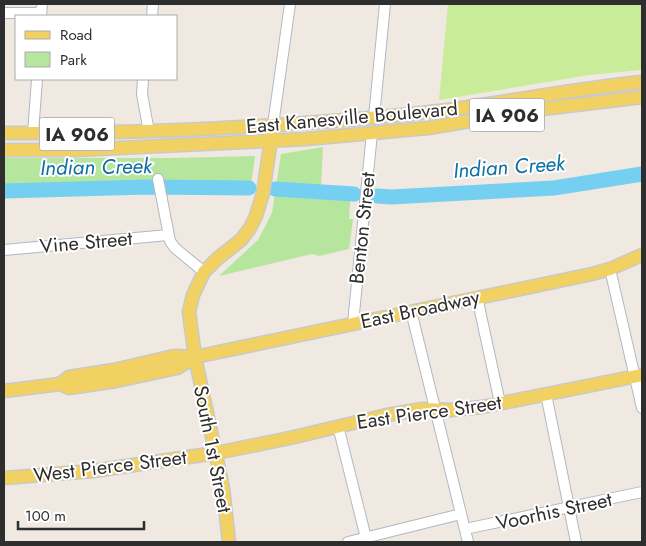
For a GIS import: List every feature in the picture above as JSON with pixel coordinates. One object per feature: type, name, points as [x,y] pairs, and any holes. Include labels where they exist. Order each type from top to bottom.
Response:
[{"type":"main road","name":"East Kanesville Boulevard","points":[[149,132],[272,125],[429,112],[642,82]]},
{"type":"main road","name":"East Kanesville Boulevard","points":[[4,150],[76,150],[271,141],[372,133],[428,128],[569,106],[642,97]]},
{"type":"main road","points":[[204,272],[241,240],[250,228],[260,205],[272,125]]},
{"type":"main road","name":"IA 906","points":[[4,133],[149,132]]},
{"type":"main road","name":"East Broadway","points":[[4,391],[60,384],[69,388],[116,381],[177,368],[195,357],[610,269],[642,255]]},
{"type":"main road","name":"South 1st Street","points":[[204,272],[193,295],[189,312],[195,357],[225,500],[229,542]]},
{"type":"main road","name":"East Pierce Street","points":[[216,453],[387,415],[436,409],[452,410],[482,407],[639,376]]},
{"type":"main road","name":"West Pierce Street","points":[[4,478],[93,471],[216,453]]},
{"type":"street","points":[[272,125],[290,4]]},
{"type":"street","points":[[374,117],[385,4]]},
{"type":"street","points":[[4,13],[41,11]]},
{"type":"street","points":[[33,134],[37,80]]},
{"type":"street","points":[[142,80],[142,94],[149,132]]},
{"type":"street","points":[[509,100],[509,115]]},
{"type":"street","name":"Benton Street","points":[[353,323],[372,133]]},
{"type":"street","points":[[158,179],[170,241],[204,272]]},
{"type":"street","name":"Vine Street","points":[[4,250],[168,234]]},
{"type":"street","points":[[610,269],[639,376],[642,408]]},
{"type":"street","points":[[477,297],[500,403]]},
{"type":"street","points":[[411,311],[468,542]]},
{"type":"street","points":[[546,394],[576,542]]},
{"type":"street","points":[[338,426],[366,540]]},
{"type":"street","name":"Voorhis Street","points":[[465,529],[642,492]]},
{"type":"street","points":[[348,542],[366,540],[461,514]]},
{"type":"green space","points":[[448,4],[642,4],[642,70],[589,75],[439,100]]},
{"type":"green space","points":[[323,147],[321,186],[351,190],[349,219],[353,219],[349,249],[319,256],[312,254],[219,276],[258,240],[272,213],[281,154]]},
{"type":"green space","points":[[255,156],[250,193],[167,185],[4,194],[4,158]]},
{"type":"waterway","name":"Indian Creek","points":[[377,196],[391,197],[554,188],[642,174]]},
{"type":"waterway","name":"Indian Creek","points":[[4,191],[147,187],[249,188]]},
{"type":"waterway","name":"Indian Creek","points":[[275,189],[354,194]]}]
